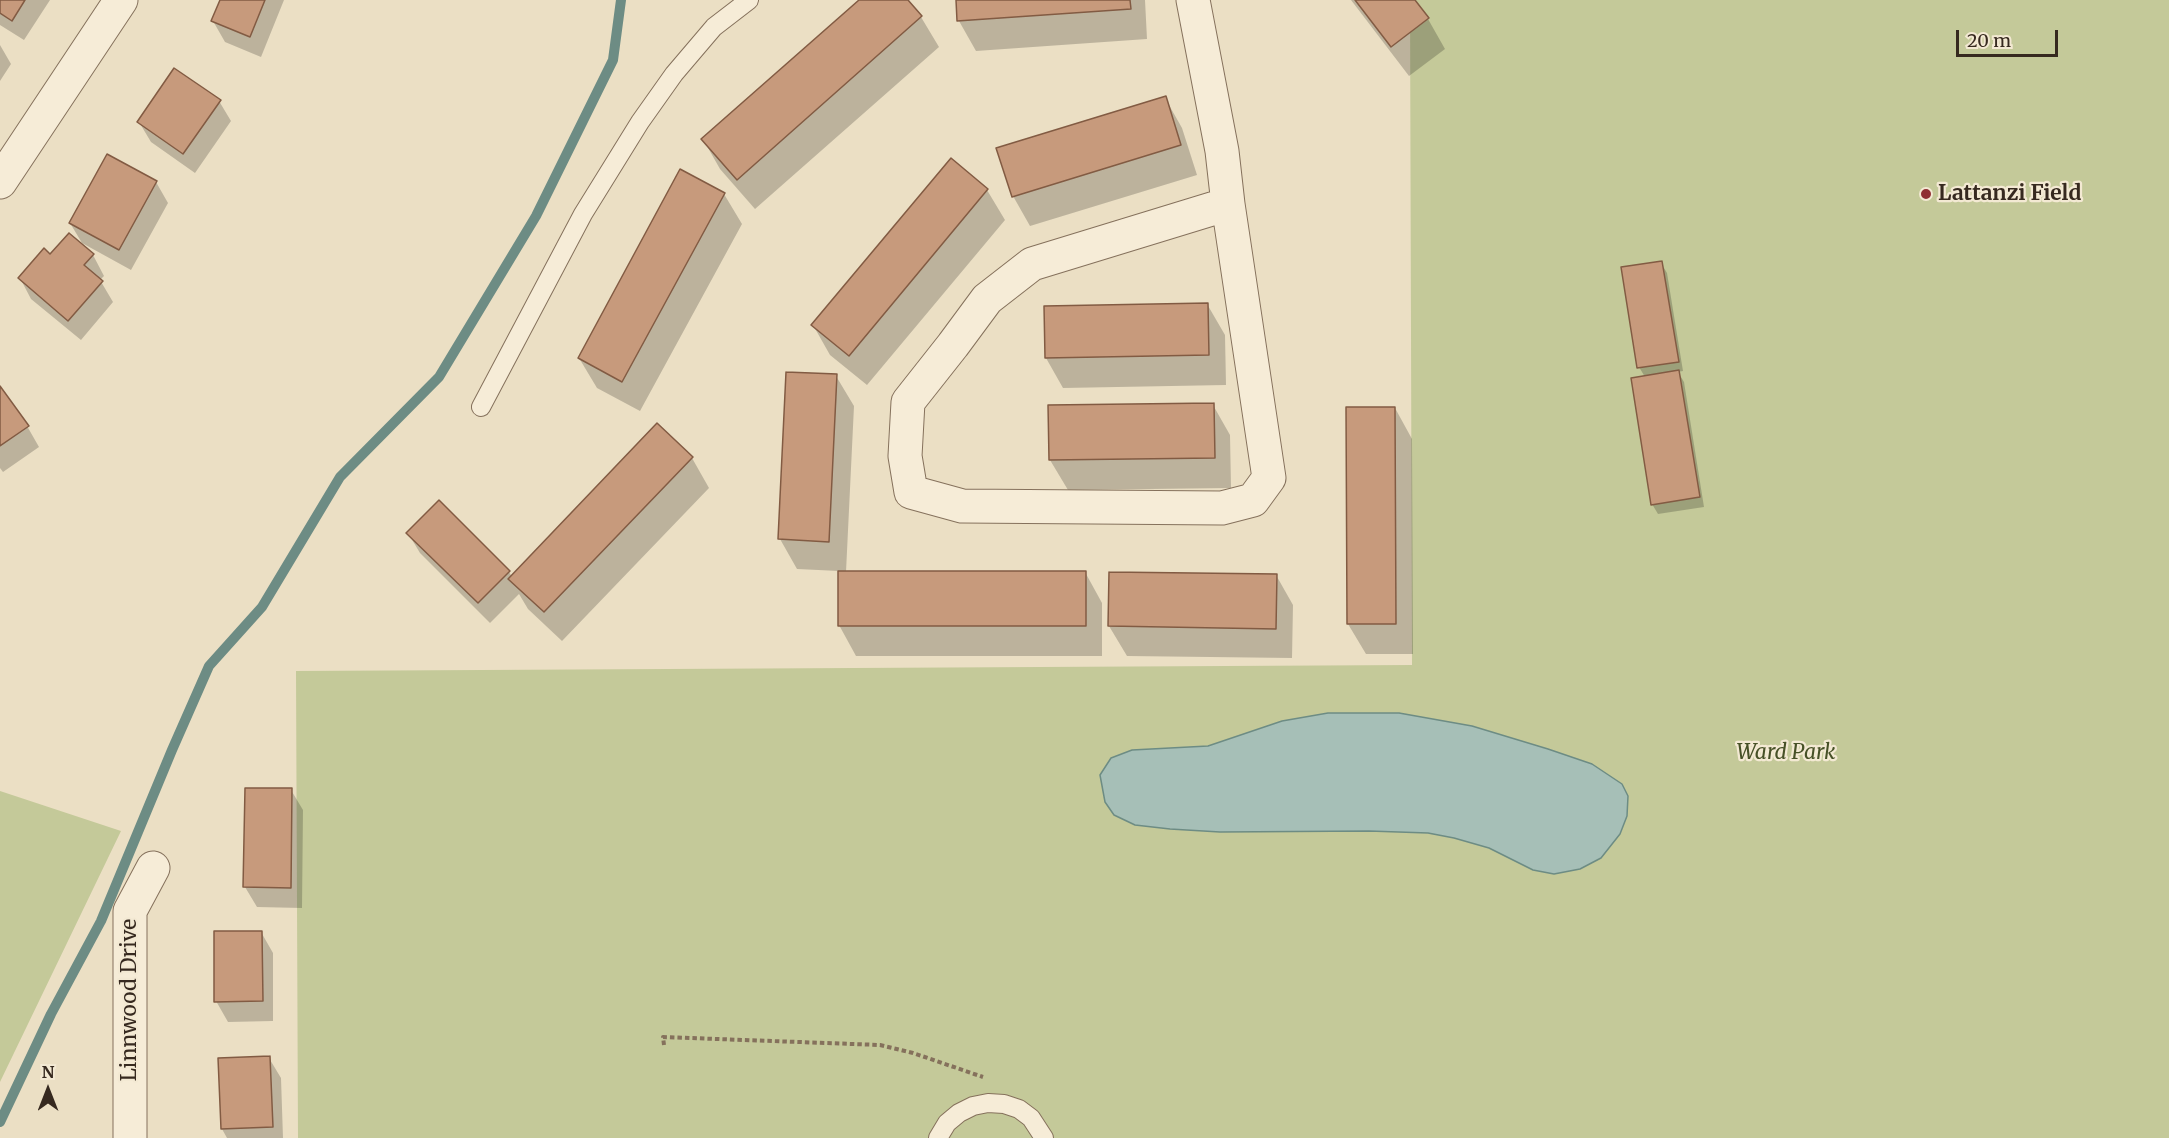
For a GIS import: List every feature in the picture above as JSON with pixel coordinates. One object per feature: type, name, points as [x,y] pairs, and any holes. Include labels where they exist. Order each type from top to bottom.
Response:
[{"type":"street","points":[[0,182],[120,0]]},
{"type":"street","points":[[1193,0],[1222,151],[1269,478],[1253,500],[1222,508],[963,507],[911,492],[905,456],[908,402],[987,299],[1032,264],[1228,204]]},
{"type":"street","name":"Linnwood Drive","points":[[130,1138],[130,911],[153,868]]},
{"type":"lane","points":[[482,407],[583,214],[640,122],[674,74],[714,27],[749,0]]},
{"type":"lane","points":[[938,1138],[947,1123],[959,1113],[988,1102],[1019,1109],[1031,1118],[1044,1138]]},
{"type":"path","points":[[664,1045],[663,1037],[810,1041],[888,1046],[989,1079],[988,1102]]},
{"type":"green space","name":"Ward Park","points":[[1410,0],[2169,0],[2169,1138],[298,1138],[296,671],[1412,665]]},
{"type":"green space","points":[[0,791],[121,831],[0,1082]]},
{"type":"water","points":[[1328,713],[1399,713],[1472,726],[1592,764],[1622,784],[1628,796],[1627,816],[1620,834],[1601,858],[1580,869],[1554,874],[1533,870],[1489,848],[1428,833],[1220,832],[1170,829],[1135,825],[1114,815],[1105,802],[1100,775],[1111,758],[1132,750],[1208,746],[1282,721]]},
{"type":"building","points":[[0,0],[25,0],[12,21],[0,13]]},
{"type":"building","points":[[220,0],[265,0],[250,37],[211,21]]},
{"type":"building","points":[[859,0],[908,0],[922,16],[737,180],[701,139]]},
{"type":"building","points":[[956,0],[1130,0],[1131,9],[957,21]]},
{"type":"building","points":[[1355,0],[1415,0],[1429,18],[1391,47]]},
{"type":"building","points":[[174,68],[221,100],[183,154],[137,122]]},
{"type":"building","points":[[1166,96],[1181,145],[1012,197],[996,148]]},
{"type":"building","points":[[107,154],[157,181],[119,250],[69,223]]},
{"type":"building","points":[[951,158],[988,189],[849,356],[811,325]]},
{"type":"building","points":[[680,169],[725,193],[622,382],[578,358]]},
{"type":"building","points":[[69,233],[94,254],[84,265],[103,281],[68,321],[18,278],[44,248],[50,254]]},
{"type":"building","points":[[1662,261],[1679,362],[1637,368],[1621,267]]},
{"type":"building","points":[[1208,303],[1209,355],[1045,358],[1044,306]]},
{"type":"building","points":[[1679,370],[1700,497],[1651,505],[1631,378]]},
{"type":"building","points":[[786,372],[837,374],[829,542],[778,539]]},
{"type":"building","points":[[0,386],[29,426],[0,446]]},
{"type":"building","points":[[1214,403],[1215,458],[1049,460],[1048,405]]},
{"type":"building","points":[[1346,407],[1395,407],[1396,624],[1347,624]]},
{"type":"building","points":[[657,423],[693,457],[544,612],[508,579]]},
{"type":"building","points":[[439,500],[510,571],[478,603],[406,533]]},
{"type":"building","points":[[838,571],[1086,571],[1086,626],[838,626]]},
{"type":"building","points":[[1109,572],[1277,574],[1276,629],[1108,626]]},
{"type":"building","points":[[245,788],[292,788],[291,888],[243,887]]},
{"type":"building","points":[[214,931],[262,931],[263,1001],[214,1002]]},
{"type":"building","points":[[270,1056],[273,1127],[221,1129],[218,1058]]},
{"type":"waterway","points":[[0,1122],[51,1014],[101,921],[209,666],[262,607],[340,477],[439,377],[536,216],[613,60],[621,0]]},
{"type":"place","name":"Lattanzi Field","points":[[1926,194]]}]
